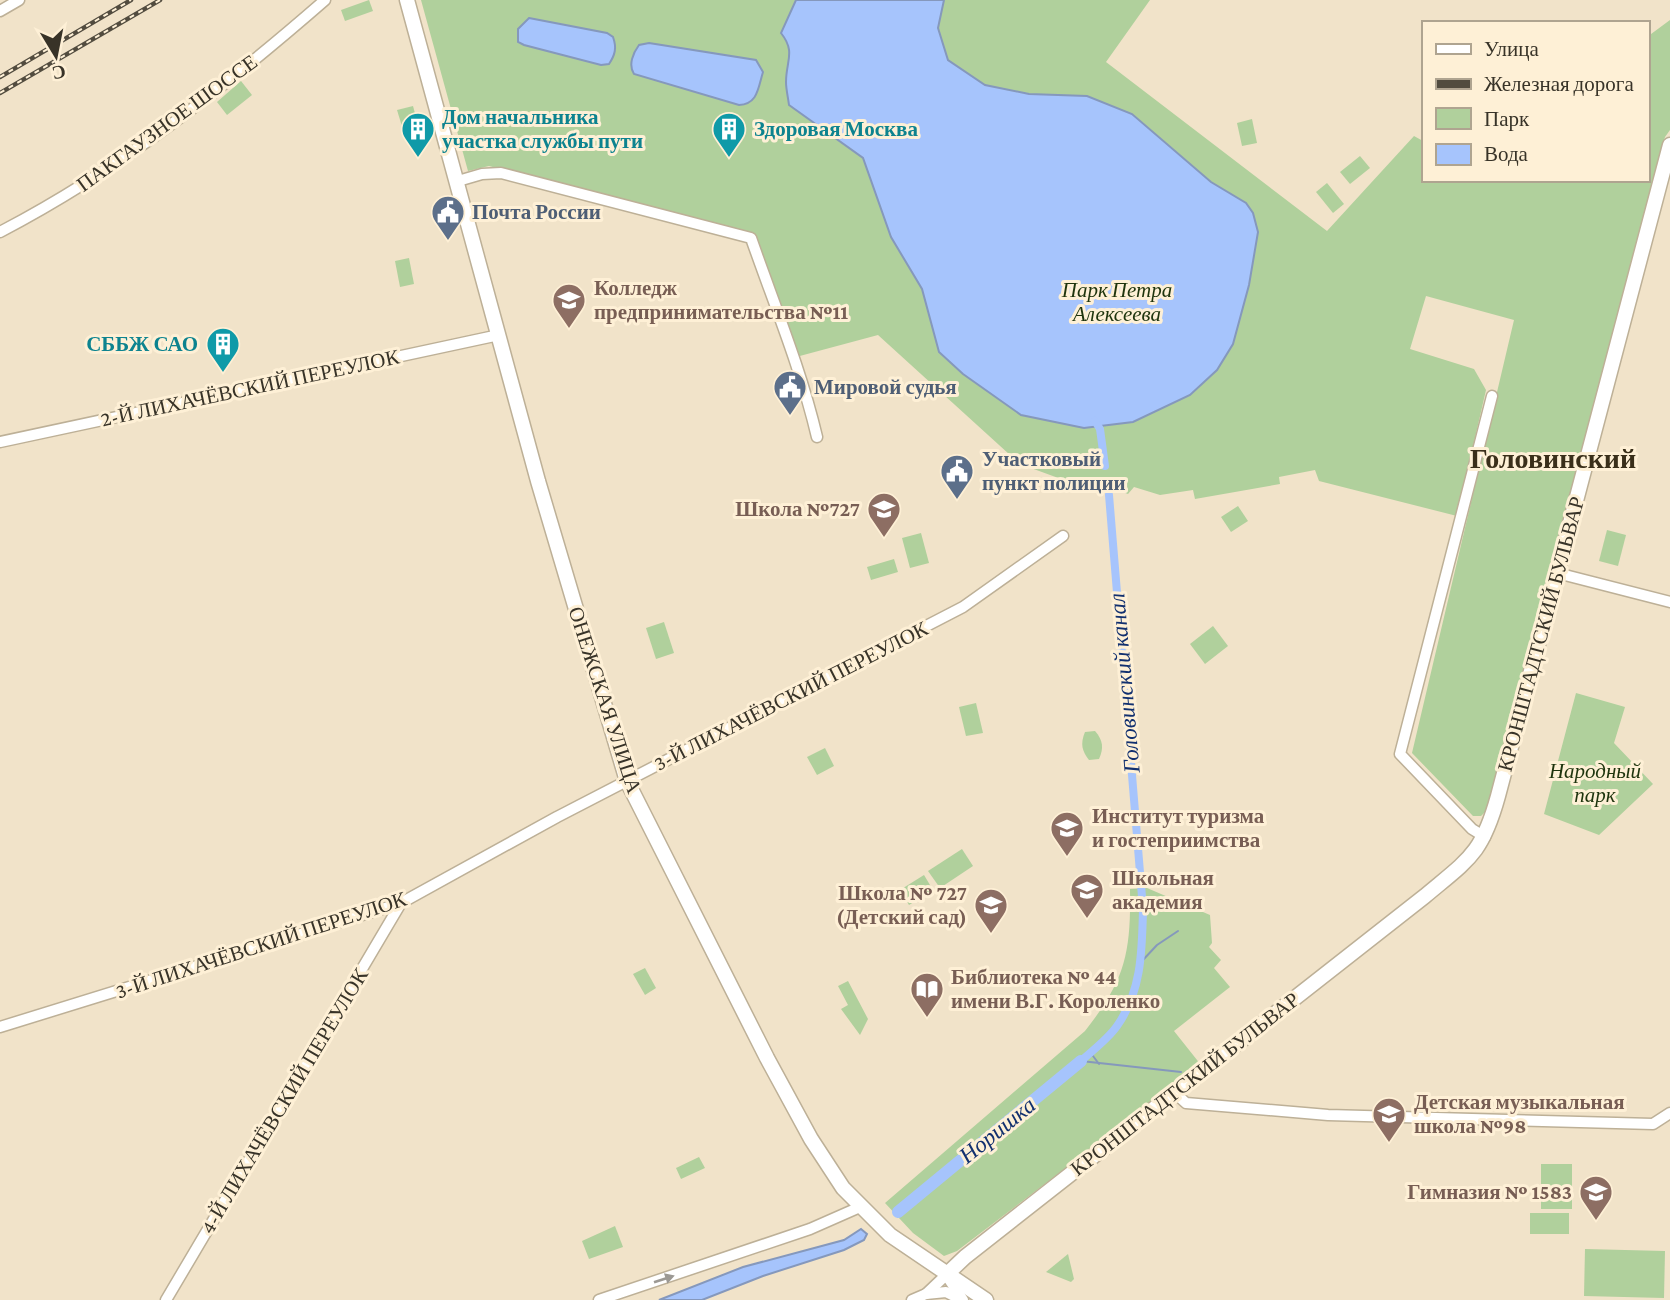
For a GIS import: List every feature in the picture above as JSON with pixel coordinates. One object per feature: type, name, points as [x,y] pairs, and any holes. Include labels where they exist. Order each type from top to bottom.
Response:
[{"type":"main road","name":"ОНЕЖСКАЯ УЛИЦА","points":[[407,0],[538,481],[627,781],[811,1139],[843,1188],[890,1235],[986,1300]]},
{"type":"main road","name":"КРОНШТАДТСКИЙ БУЛЬВАР","points":[[946,1275],[965,1257],[1425,896],[1469,859],[1485,837],[1558,573],[1670,145]]},
{"type":"street","points":[[0,11],[19,0]]},
{"type":"street","name":"ПАКГАУЗНОЕ ШОССЕ","points":[[0,232],[60,201],[110,169],[259,57],[325,0]]},
{"type":"street","points":[[458,181],[482,174],[501,173],[751,238],[790,353],[804,381],[817,437]]},
{"type":"street","name":"2-Й ЛИХАЧЁВСКИЙ ПЕРЕУЛОК","points":[[0,442],[499,335]]},
{"type":"street","points":[[1485,837],[1472,829],[1400,754],[1492,396]]},
{"type":"street","name":"3-Й ЛИХАЧЁВСКИЙ ПЕРЕУЛОК","points":[[0,1027],[401,903],[627,781],[963,607],[1063,536]]},
{"type":"street","points":[[1558,573],[1670,602]]},
{"type":"street","name":"4-Й ЛИХАЧЁВСКИЙ ПЕРЕУЛОК","points":[[166,1300],[401,903]]},
{"type":"street","points":[[1175,1093],[1186,1103],[1351,1116],[1653,1124],[1670,1113]]},
{"type":"street","points":[[600,1300],[810,1229],[860,1207]]},
{"type":"street","points":[[926,1294],[946,1275],[962,1300]]},
{"type":"street","points":[[912,1300],[926,1294],[946,1292],[962,1300]]},
{"type":"green space","points":[[369,0],[373,11],[345,21],[341,10]]},
{"type":"green space","name":"Парк Петра Алексеева","points":[[421,0],[1150,0],[1106,62],[1327,231],[1414,136],[1422,140],[1422,182],[1649,182],[1649,36],[1670,20],[1670,130],[1665,137],[1487,810],[1481,816],[1473,816],[1412,753],[1514,320],[1426,296],[1410,349],[1474,369],[1486,390],[1457,516],[1319,481],[1315,470],[1279,477],[1280,484],[1195,499],[1193,490],[1160,495],[1134,487],[1128,494],[1115,489],[1074,493],[1072,483],[1020,464],[878,335],[796,357],[756,235],[489,166],[468,171]]},
{"type":"green space","points":[[241,81],[252,95],[227,115],[217,102]]},
{"type":"green space","points":[[413,106],[419,128],[404,133],[397,110]]},
{"type":"green space","points":[[1252,119],[1257,143],[1242,146],[1237,123]]},
{"type":"green space","points":[[1360,156],[1370,168],[1350,184],[1340,172]]},
{"type":"green space","points":[[1327,183],[1344,204],[1333,213],[1316,192]]},
{"type":"green space","points":[[409,258],[414,284],[400,287],[395,261]]},
{"type":"green space","points":[[1238,506],[1248,521],[1231,532],[1221,517]]},
{"type":"green space","points":[[1607,530],[1626,535],[1618,566],[1599,561]]},
{"type":"green space","points":[[921,533],[929,563],[910,568],[902,538]]},
{"type":"green space","points":[[894,559],[898,572],[871,580],[867,567]]},
{"type":"green space","points":[[664,622],[674,653],[656,659],[646,628]]},
{"type":"green space","points":[[1213,626],[1228,646],[1205,664],[1190,644]]},
{"type":"green space","name":"Народный парк","points":[[1576,693],[1625,707],[1614,743],[1653,784],[1599,835],[1544,814]]},
{"type":"green space","points":[[976,703],[983,733],[966,736],[959,707]]},
{"type":"green space","points":[[1095,731],[1100,738],[1102,751],[1099,759],[1089,760],[1082,744],[1085,732]]},
{"type":"green space","points":[[825,748],[834,766],[817,775],[807,757]]},
{"type":"green space","points":[[962,849],[973,866],[940,888],[928,871]]},
{"type":"green space","points":[[924,875],[933,890],[909,905],[900,890]]},
{"type":"green space","points":[[1147,888],[1210,915],[1212,943],[1209,947],[1221,960],[1214,968],[1230,987],[1174,1031],[1201,1065],[957,1251],[944,1256],[913,1233],[885,1203],[1085,1031],[1109,996],[1123,965],[1129,931],[1130,889]]},
{"type":"green space","points":[[645,968],[656,988],[645,995],[633,974]]},
{"type":"green space","points":[[848,981],[868,1019],[860,1035],[841,1009],[848,1005],[838,986]]},
{"type":"green space","points":[[699,1157],[705,1168],[681,1179],[676,1168]]},
{"type":"green space","points":[[1541,1164],[1572,1164],[1572,1209],[1541,1209]]},
{"type":"green space","points":[[1530,1213],[1569,1213],[1569,1234],[1530,1234]]},
{"type":"green space","points":[[615,1226],[623,1247],[589,1259],[582,1241]]},
{"type":"green space","points":[[1585,1249],[1665,1251],[1664,1298],[1584,1296]]},
{"type":"green space","points":[[1068,1254],[1074,1279],[1071,1282],[1046,1272]]},
{"type":"water","points":[[796,0],[944,0],[938,28],[948,60],[985,85],[1029,94],[1087,96],[1132,114],[1211,182],[1246,203],[1253,213],[1258,232],[1249,285],[1233,344],[1217,370],[1190,395],[1133,422],[1084,428],[1021,415],[963,374],[939,352],[922,289],[891,237],[863,158],[789,105],[786,82],[789,51],[781,33]]},
{"type":"water","points":[[529,18],[607,33],[614,41],[613,58],[609,64],[601,65],[524,45],[518,42],[518,29]]},
{"type":"water","points":[[649,43],[756,60],[763,72],[754,98],[739,105],[634,74],[631,63],[635,52],[639,45]]},
{"type":"water","points":[[861,1229],[867,1234],[864,1240],[844,1250],[763,1276],[702,1300],[659,1300],[743,1267],[844,1240]]},
{"type":"waterway","name":"Головинский канал","points":[[1095,421],[1100,429],[1105,466]]},
{"type":"waterway","name":"Головинский канал","points":[[1081,1061],[1109,1035],[1125,1013],[1136,984],[1142,940],[1143,909],[1109,495]]},
{"type":"waterway","points":[[1142,961],[1157,945],[1178,931]]},
{"type":"waterway","name":"Норишка","points":[[1090,1052],[1099,1064]]},
{"type":"waterway","name":"Норишка","points":[[1081,1061],[1181,1072]]},
{"type":"waterway","name":"Норишка","points":[[898,1212],[1081,1061]]},
{"type":"railway","points":[[0,77],[131,0]]},
{"type":"railway","points":[[0,93],[160,0]]},
{"type":"place","name":"Дом начальника участка службы пути","points":[[418,159]]},
{"type":"place","name":"Здоровая Москва","points":[[729,159]]},
{"type":"place","name":"Почта России","points":[[448,242]]},
{"type":"place","name":"Колледж предпринимательства №11","points":[[569,330]]},
{"type":"place","name":"СББЖ САО","points":[[223,374]]},
{"type":"place","name":"Мировой судья","points":[[790,417]]},
{"type":"place","name":"Участковый пункт полиции","points":[[957,501]]},
{"type":"place","name":"Школа №727","points":[[884,539]]},
{"type":"place","name":"Институт туризма и гостеприимства","points":[[1067,858]]},
{"type":"place","name":"Школьная академия","points":[[1087,920]]},
{"type":"place","name":"Школа № 727 (Детский сад)","points":[[991,935]]},
{"type":"place","name":"Библиотека № 44 имени В.Г. Короленко","points":[[927,1019]]},
{"type":"place","name":"Детская музыкальная школа №98","points":[[1389,1144]]},
{"type":"place","name":"Гимназия № 1583","points":[[1596,1222]]},
{"type":"district","name":"Головинский","points":[[1553,458]]}]
